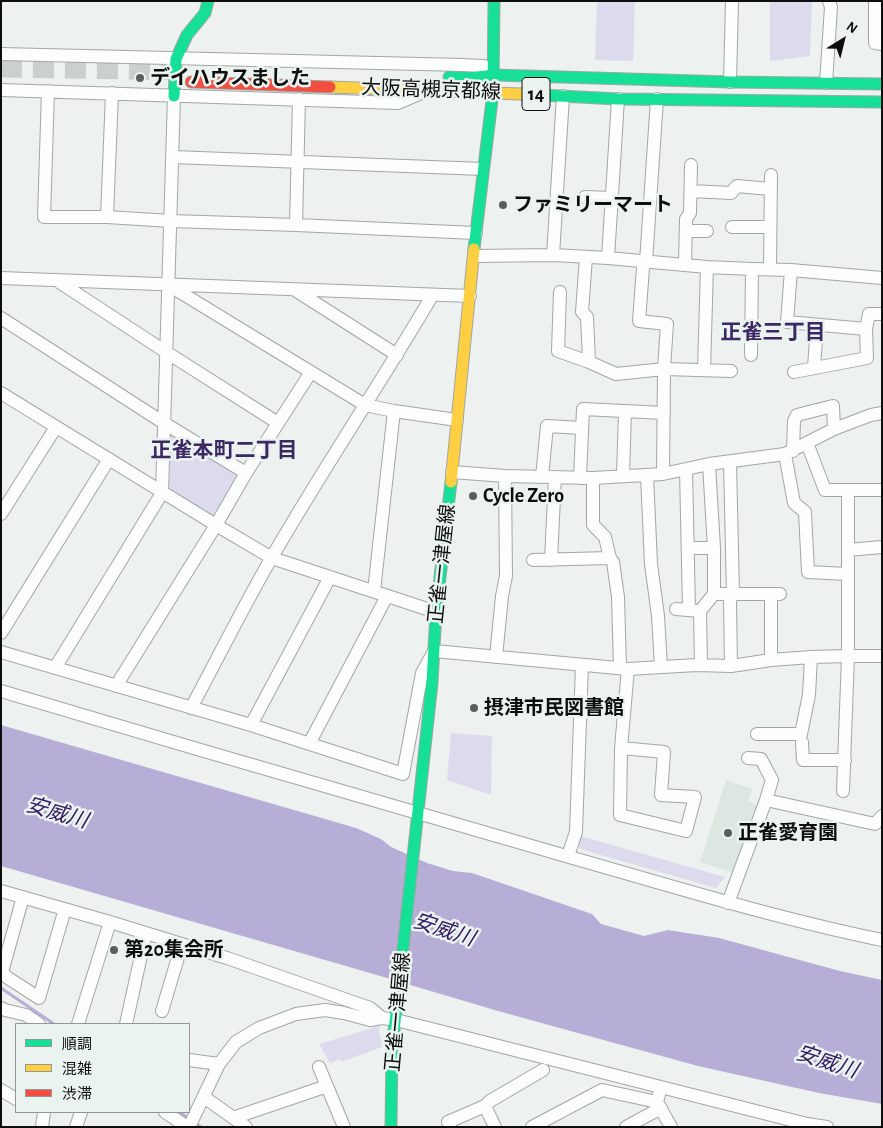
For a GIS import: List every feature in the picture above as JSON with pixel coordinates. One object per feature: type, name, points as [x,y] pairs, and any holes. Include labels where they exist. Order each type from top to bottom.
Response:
[{"type":"main road","points":[[174,96],[176,59],[187,35],[205,13],[208,1]]},
{"type":"main road","name":"正雀一津屋線","points":[[389,1126],[392,1049],[432,683],[436,612],[483,169],[493,92],[494,1]]},
{"type":"main road","name":"大阪高槻京都線","points":[[434,77],[470,78],[494,75],[730,82],[882,84]]},
{"type":"main road","name":"大阪高槻京都線","points":[[191,82],[493,92],[618,99],[882,102]]},
{"type":"street","points":[[730,82],[732,1]]},
{"type":"street","points":[[826,83],[831,6],[829,1]]},
{"type":"street","points":[[875,1],[876,43],[882,44]]},
{"type":"street","points":[[1,54],[469,65],[484,66],[494,75]]},
{"type":"street","points":[[846,83],[882,77]]},
{"type":"street","points":[[1,90],[398,103],[428,91]]},
{"type":"street","points":[[48,91],[44,217],[107,217],[171,222],[296,225],[476,233]]},
{"type":"street","points":[[107,217],[112,93]]},
{"type":"street","points":[[55,668],[162,493],[174,96]]},
{"type":"street","points":[[553,255],[563,96]]},
{"type":"street","points":[[296,225],[299,99]]},
{"type":"street","points":[[608,258],[618,99]]},
{"type":"street","points":[[657,99],[646,262],[643,268],[639,321],[667,324],[664,369],[663,474]]},
{"type":"street","points":[[846,101],[868,110],[882,111]]},
{"type":"street","points":[[173,157],[483,169]]},
{"type":"street","points":[[685,265],[686,219],[690,214],[691,165]]},
{"type":"street","points":[[770,269],[771,175]]},
{"type":"street","points":[[691,191],[732,193],[737,186],[770,189]]},
{"type":"street","points":[[585,197],[612,198]]},
{"type":"street","points":[[732,228],[770,228]]},
{"type":"street","points":[[686,231],[707,231]]},
{"type":"street","points":[[474,256],[553,255],[707,267],[791,270],[882,278]]},
{"type":"street","points":[[586,257],[582,312],[587,317],[589,362]]},
{"type":"street","points":[[704,370],[707,267]]},
{"type":"street","points":[[750,355],[752,269]]},
{"type":"street","points":[[791,270],[788,322],[866,329]]},
{"type":"street","points":[[1,278],[470,296]]},
{"type":"street","points":[[56,280],[278,422]]},
{"type":"street","points":[[168,284],[365,405],[457,420]]},
{"type":"street","points":[[293,289],[397,355]]},
{"type":"street","points":[[560,292],[558,351],[616,374],[664,369],[731,371]]},
{"type":"street","points":[[191,708],[272,558],[432,296]]},
{"type":"street","points":[[794,372],[867,358],[866,329],[869,314],[882,314]]},
{"type":"street","points":[[1,318],[164,423],[246,473]]},
{"type":"street","points":[[814,367],[817,324]]},
{"type":"street","points":[[116,686],[246,473],[311,372]]},
{"type":"street","points":[[1,393],[162,493],[272,558],[436,612]]},
{"type":"street","points":[[834,429],[833,406],[797,415],[794,421],[789,452],[794,503],[805,512],[808,572],[848,574]]},
{"type":"street","points":[[580,478],[583,409],[664,413]]},
{"type":"street","points":[[374,591],[394,411]]},
{"type":"street","points":[[623,476],[624,411]]},
{"type":"street","points":[[452,472],[505,476],[580,478],[663,474],[709,464],[789,452],[834,429],[871,415],[882,413]]},
{"type":"street","points":[[551,560],[547,426],[582,428]]},
{"type":"street","points":[[1,514],[56,427]]},
{"type":"street","points":[[807,443],[824,490],[882,490]]},
{"type":"street","points":[[1,633],[109,459]]},
{"type":"street","points":[[730,462],[733,594],[730,600],[730,666]]},
{"type":"street","points":[[709,464],[714,548],[714,594]]},
{"type":"street","points":[[686,469],[688,610],[701,665]]},
{"type":"street","points":[[647,475],[651,564],[658,616],[661,667]]},
{"type":"street","points":[[496,657],[502,596],[506,576],[505,476]]},
{"type":"street","points":[[593,478],[593,525],[605,537],[610,558],[613,562],[624,668],[621,748],[620,814],[686,831],[695,797],[661,795],[664,752],[621,748]]},
{"type":"street","points":[[843,791],[848,656],[848,490]]},
{"type":"street","points":[[688,548],[714,548]]},
{"type":"street","points":[[848,550],[882,548]]},
{"type":"street","points":[[533,560],[610,558]]},
{"type":"street","points":[[251,725],[330,577]]},
{"type":"street","points":[[688,610],[714,594],[776,594],[771,660]]},
{"type":"street","points":[[309,744],[387,596]]},
{"type":"street","points":[[1,652],[251,725],[403,774],[422,673],[434,651],[624,668],[701,665],[730,666],[811,657],[882,656]]},
{"type":"street","points":[[757,734],[801,734],[809,695],[811,657]]},
{"type":"street","points":[[568,856],[576,832],[582,665]]},
{"type":"street","points":[[1,691],[728,903],[832,930],[882,940]]},
{"type":"street","points":[[802,742],[803,760],[844,760]]},
{"type":"street","points":[[728,903],[772,780],[761,759],[748,758]]},
{"type":"street","points":[[766,800],[875,824],[882,816]]},
{"type":"street","points":[[1,891],[65,908],[227,958],[370,1008],[382,1018]]},
{"type":"street","points":[[23,897],[2,972],[39,998],[65,908]]},
{"type":"street","points":[[78,1023],[110,922]]},
{"type":"street","points":[[126,1023],[146,933]]},
{"type":"street","points":[[162,1011],[182,944]]},
{"type":"street","points":[[1,1008],[26,1015],[38,1023]]},
{"type":"street","points":[[168,1113],[190,1124],[219,1064],[236,1042],[259,1028],[296,1014],[325,1010],[370,1020],[396,1016],[807,1124],[827,1127]]},
{"type":"street","points":[[190,1060],[219,1064]]},
{"type":"street","points":[[319,1067],[342,1126]]},
{"type":"street","points":[[450,1127],[448,1122],[485,1106],[490,1101],[543,1070]]},
{"type":"street","points":[[233,1118],[328,1086]]},
{"type":"street","points":[[660,1086],[659,1105],[671,1127]]},
{"type":"street","points":[[1,1090],[15,1098]]},
{"type":"street","points":[[532,1127],[602,1090],[659,1105]]},
{"type":"street","points":[[204,1096],[246,1127]]},
{"type":"street","points":[[626,1127],[659,1105]]},
{"type":"street","points":[[485,1106],[495,1127]]},
{"type":"street","points":[[76,1127],[81,1113]]},
{"type":"shaded area","points":[[597,1],[635,1],[633,61],[595,60]]},
{"type":"shaded area","points":[[770,1],[812,1],[810,56],[770,61]]},
{"type":"shaded area","points":[[171,434],[241,474],[217,515],[212,516],[173,492],[169,485]]},
{"type":"shaded area","points":[[451,733],[492,736],[491,795],[447,780]]},
{"type":"shaded area","name":"正雀愛育園","points":[[726,780],[752,789],[748,801],[756,805],[734,873],[700,862]]},
{"type":"shaded area","points":[[580,836],[725,877],[716,888],[583,850],[577,845]]},
{"type":"shaded area","points":[[373,1025],[380,1025],[379,1033],[382,1047],[341,1062],[340,1059],[330,1063],[319,1044],[373,1028]]},
{"type":"water","name":"安威川","points":[[1,725],[356,828],[381,839],[391,847],[427,863],[453,871],[472,873],[592,914],[601,924],[644,936],[668,930],[719,938],[840,971],[882,980],[882,1104],[819,1093],[698,1066],[498,1011],[1,866]]},
{"type":"waterway","points":[[1,988],[53,1023]]},
{"type":"waterway","points":[[181,1113],[189,1119]]},
{"type":"waterway","points":[[194,1122],[201,1127]]},
{"type":"tunnel","points":[[1,67],[192,70]]},
{"type":"traffic: fast","points":[[174,96],[176,59],[187,35],[205,13],[208,1]]},
{"type":"traffic: fast","points":[[474,249],[493,92],[494,1]]},
{"type":"traffic: fast","points":[[449,77],[470,78],[494,75],[730,82],[882,84]]},
{"type":"traffic: fast","points":[[521,94],[618,99],[882,102]]},
{"type":"traffic: fast","points":[[391,1127],[392,1049],[432,683],[436,612],[451,482]]},
{"type":"traffic: slow","points":[[330,87],[521,94]]},
{"type":"traffic: slow","points":[[451,482],[474,249]]},
{"type":"traffic: jam","points":[[191,82],[330,87]]},
{"type":"place","name":"デイハウスました","points":[[140,78]]},
{"type":"place","name":"ファミリーマート","points":[[503,205]]},
{"type":"place","name":"Cycle Zero","points":[[473,496]]},
{"type":"place","name":"摂津市民図書館","points":[[474,708]]},
{"type":"place","name":"正雀愛育園","points":[[728,833]]},
{"type":"place","name":"第20集会所","points":[[114,950]]},
{"type":"district","name":"正雀三丁目","points":[[773,333]]},
{"type":"district","name":"正雀本町二丁目","points":[[224,451]]}]
